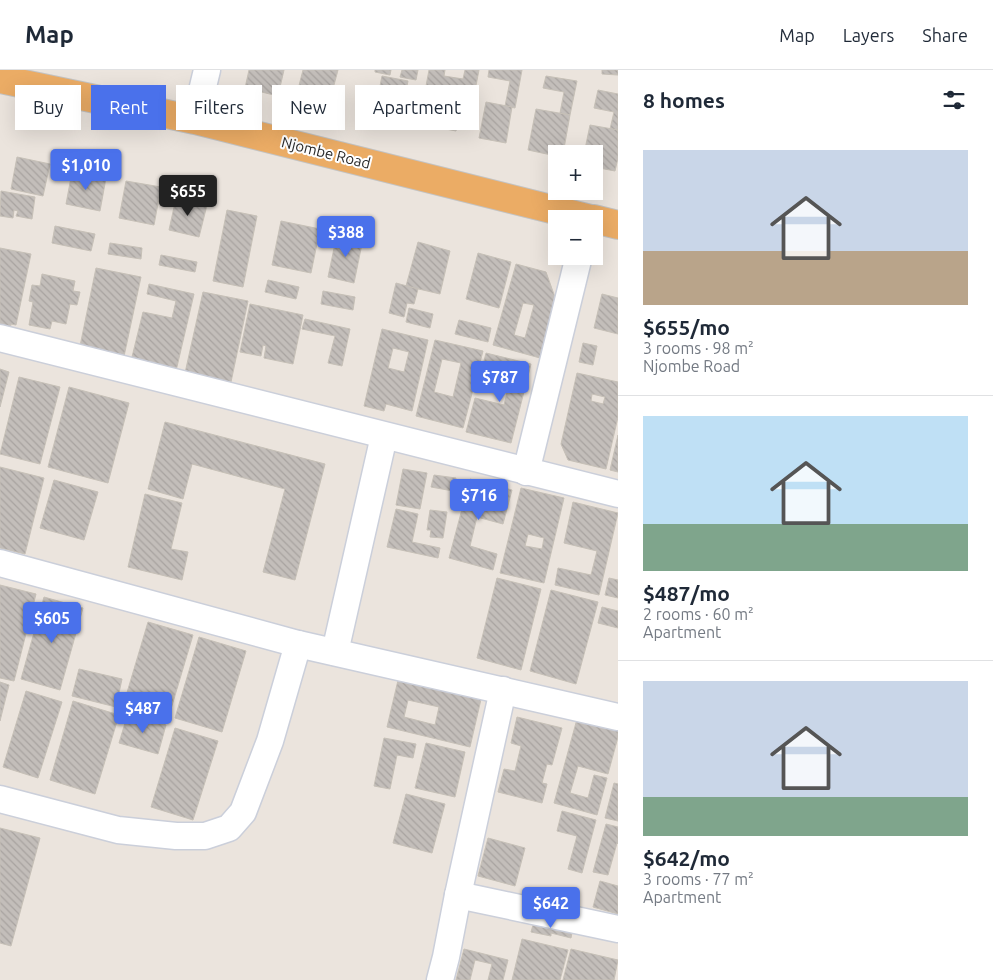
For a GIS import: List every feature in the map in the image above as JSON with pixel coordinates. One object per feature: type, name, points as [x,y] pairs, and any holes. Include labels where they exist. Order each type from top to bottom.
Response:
[{"type":"highway","name":"Njombe Road","points":[[0,79],[176,116]]},
{"type":"highway","name":"Njombe Road","points":[[235,130],[554,210]]},
{"type":"highway","name":"Njombe Road","points":[[603,222],[618,225]]},
{"type":"street","points":[[203,85],[206,70]]},
{"type":"street","points":[[526,472],[577,265]]},
{"type":"street","points":[[0,338],[618,494]]},
{"type":"street","points":[[335,652],[384,436]]},
{"type":"street","points":[[0,564],[298,644],[618,717]]},
{"type":"street","points":[[0,799],[118,830],[176,836],[205,836],[229,828],[243,812],[270,741],[298,644]]},
{"type":"street","points":[[440,980],[503,690]]},
{"type":"street","points":[[458,894],[618,930]]},
{"type":"building","points":[[249,70],[284,70],[281,85],[272,85],[272,95],[262,92],[262,85],[246,85]]},
{"type":"building","points":[[303,70],[338,70],[334,85],[299,85]]},
{"type":"building","points":[[375,70],[391,70],[390,75],[375,72]]},
{"type":"building","points":[[402,70],[418,70],[416,80],[400,77]]},
{"type":"building","points":[[429,70],[445,70],[444,76],[463,79],[465,70],[479,70],[476,85],[426,85]]},
{"type":"building","points":[[489,70],[522,70],[515,108],[505,106],[510,81],[488,77]]},
{"type":"building","points":[[602,70],[618,70],[618,75],[602,74]]},
{"type":"building","points":[[382,76],[408,81],[407,85],[380,85]]},
{"type":"building","points":[[546,76],[577,81],[570,115],[560,113],[564,92],[543,88]]},
{"type":"building","points":[[598,90],[618,94],[618,130],[610,129],[614,112],[594,108]]},
{"type":"building","points":[[486,102],[512,107],[506,143],[479,138]]},
{"type":"building","points":[[536,109],[570,115],[565,145],[548,145],[548,154],[528,150]]},
{"type":"building","points":[[590,125],[618,130],[618,158],[615,171],[603,169],[603,145],[586,145]]},
{"type":"building","points":[[17,157],[50,164],[43,196],[11,189]]},
{"type":"building","points":[[72,172],[106,178],[100,211],[66,204]]},
{"type":"building","points":[[126,181],[161,187],[154,225],[119,218]]},
{"type":"building","points":[[1,191],[35,197],[32,219],[16,216],[18,211],[14,210],[13,218],[0,216]]},
{"type":"building","points":[[176,198],[207,205],[199,237],[169,230]]},
{"type":"building","points":[[227,210],[257,216],[243,287],[213,281]]},
{"type":"building","points":[[281,221],[320,229],[311,273],[272,265]]},
{"type":"building","points":[[55,226],[95,234],[91,251],[52,243]]},
{"type":"building","points":[[337,234],[363,239],[354,283],[328,277]]},
{"type":"building","points":[[418,242],[450,251],[440,294],[406,286]]},
{"type":"building","points":[[110,243],[142,248],[141,259],[108,254]]},
{"type":"building","points":[[0,248],[31,254],[16,325],[11,324],[10,330],[0,328]]},
{"type":"building","points":[[478,253],[511,262],[499,308],[466,299]]},
{"type":"building","points":[[161,255],[197,262],[195,272],[159,265]]},
{"type":"building","points":[[516,264],[546,272],[556,300],[540,358],[493,345]],"holes":[[[523,303],[534,305],[525,338],[514,335]]]},
{"type":"building","points":[[96,268],[141,277],[123,361],[79,351]]},
{"type":"building","points":[[42,274],[75,281],[73,291],[80,292],[77,305],[70,304],[66,324],[52,321],[50,329],[29,325],[33,302],[29,301],[32,285],[40,286]]},
{"type":"building","points":[[268,280],[299,287],[296,299],[265,292]]},
{"type":"building","points":[[396,283],[418,289],[414,304],[407,303],[404,317],[389,313]]},
{"type":"building","points":[[149,284],[194,294],[176,371],[131,361],[143,312],[172,318],[176,301],[147,294]]},
{"type":"building","points":[[323,291],[355,297],[353,310],[321,304]]},
{"type":"building","points":[[203,292],[248,301],[231,382],[185,373]]},
{"type":"building","points":[[602,294],[618,298],[618,334],[594,328]]},
{"type":"building","points":[[250,304],[303,315],[293,364],[264,358],[266,346],[263,345],[261,356],[240,352]]},
{"type":"building","points":[[409,308],[433,314],[430,328],[406,322]]},
{"type":"building","points":[[305,319],[350,329],[342,366],[328,363],[335,336],[302,329]]},
{"type":"building","points":[[459,320],[491,328],[488,342],[455,334]]},
{"type":"building","points":[[382,329],[428,340],[412,411],[386,404],[384,411],[364,406]],"holes":[[[393,348],[409,352],[404,372],[388,368]]]},
{"type":"building","points":[[435,340],[483,351],[463,428],[416,416]],"holes":[[[442,359],[461,363],[453,397],[434,392]]]},
{"type":"building","points":[[583,343],[597,346],[593,365],[579,362]]},
{"type":"building","points":[[486,353],[531,364],[511,443],[466,432],[475,398],[504,405],[512,372],[483,365]]},
{"type":"building","points":[[0,369],[9,372],[0,407]]},
{"type":"building","points":[[577,373],[618,382],[618,417],[606,469],[568,460],[561,444]],"holes":[[[592,394],[605,397],[603,404],[591,401]]]},
{"type":"building","points":[[19,377],[60,387],[40,464],[0,454]]},
{"type":"building","points":[[69,387],[129,403],[108,483],[48,467]]},
{"type":"building","points":[[165,422],[325,464],[295,580],[263,572],[285,489],[192,464],[183,499],[148,489]]},
{"type":"building","points":[[618,435],[618,472],[610,470]]},
{"type":"building","points":[[0,467],[44,478],[25,554],[0,548]]},
{"type":"building","points":[[403,469],[427,473],[420,509],[396,505]]},
{"type":"building","points":[[434,475],[456,478],[453,491],[431,487]]},
{"type":"building","points":[[470,479],[512,490],[503,524],[477,517],[470,546],[497,554],[493,570],[449,558]]},
{"type":"building","points":[[54,480],[98,492],[84,540],[40,528]]},
{"type":"building","points":[[521,488],[564,498],[544,583],[500,573]],"holes":[[[528,534],[544,538],[542,549],[525,546]]]},
{"type":"building","points":[[145,494],[182,503],[171,549],[188,552],[182,580],[128,567]]},
{"type":"building","points":[[573,502],[618,513],[599,595],[555,585],[558,568],[591,575],[597,551],[564,543]]},
{"type":"building","points":[[396,509],[418,514],[412,542],[440,548],[438,558],[387,547]]},
{"type":"building","points":[[430,510],[447,512],[443,538],[430,537],[431,530],[427,530]]},
{"type":"building","points":[[497,578],[541,589],[521,670],[477,658]]},
{"type":"building","points":[[609,578],[618,580],[618,598],[605,595]]},
{"type":"building","points":[[0,585],[36,594],[14,681],[0,678]]},
{"type":"building","points":[[551,590],[598,602],[576,684],[530,671]]},
{"type":"building","points":[[44,597],[83,608],[60,690],[21,679]]},
{"type":"building","points":[[602,607],[618,611],[618,628],[598,623]]},
{"type":"building","points":[[148,622],[193,635],[168,719],[123,706]]},
{"type":"building","points":[[199,637],[246,651],[222,732],[175,718]]},
{"type":"building","points":[[79,669],[122,679],[116,707],[72,696]]},
{"type":"building","points":[[399,676],[482,695],[470,747],[387,727]],"holes":[[[408,700],[439,707],[435,725],[404,717]]]},
{"type":"building","points":[[0,682],[9,685],[0,721]]},
{"type":"building","points":[[26,691],[62,702],[38,778],[3,767]]},
{"type":"building","points":[[73,701],[119,715],[95,794],[50,780]]},
{"type":"building","points":[[128,713],[166,725],[158,754],[119,743]]},
{"type":"building","points":[[517,717],[562,728],[552,765],[547,764],[542,783],[547,784],[542,803],[498,792],[504,769],[515,771],[521,746],[511,743]]},
{"type":"building","points":[[577,719],[618,730],[618,737],[608,774],[578,766],[570,793],[588,798],[594,775],[607,778],[597,815],[554,803]]},
{"type":"building","points":[[175,728],[218,741],[193,820],[151,807]]},
{"type":"building","points":[[384,738],[416,744],[413,758],[397,755],[390,789],[374,786]]},
{"type":"building","points":[[426,743],[465,752],[455,797],[415,788]]},
{"type":"building","points":[[614,783],[618,784],[618,821],[605,818]]},
{"type":"building","points":[[406,794],[445,804],[432,853],[393,843]]},
{"type":"building","points":[[562,811],[596,820],[582,873],[568,869],[577,836],[557,831]]},
{"type":"building","points":[[606,824],[618,827],[618,844],[608,875],[593,872]]},
{"type":"building","points":[[0,828],[40,838],[11,946],[0,943]]},
{"type":"building","points":[[488,838],[525,848],[515,886],[478,876]]},
{"type":"building","points":[[600,881],[618,886],[618,914],[593,907]]},
{"type":"building","points":[[535,918],[573,928],[571,938],[551,933],[551,936],[531,932]]},
{"type":"building","points":[[522,939],[568,950],[560,980],[512,980]]},
{"type":"building","points":[[464,949],[508,960],[503,980],[488,980],[492,964],[475,960],[470,980],[456,980]]},
{"type":"building","points":[[571,949],[618,960],[614,980],[563,980]]}]
